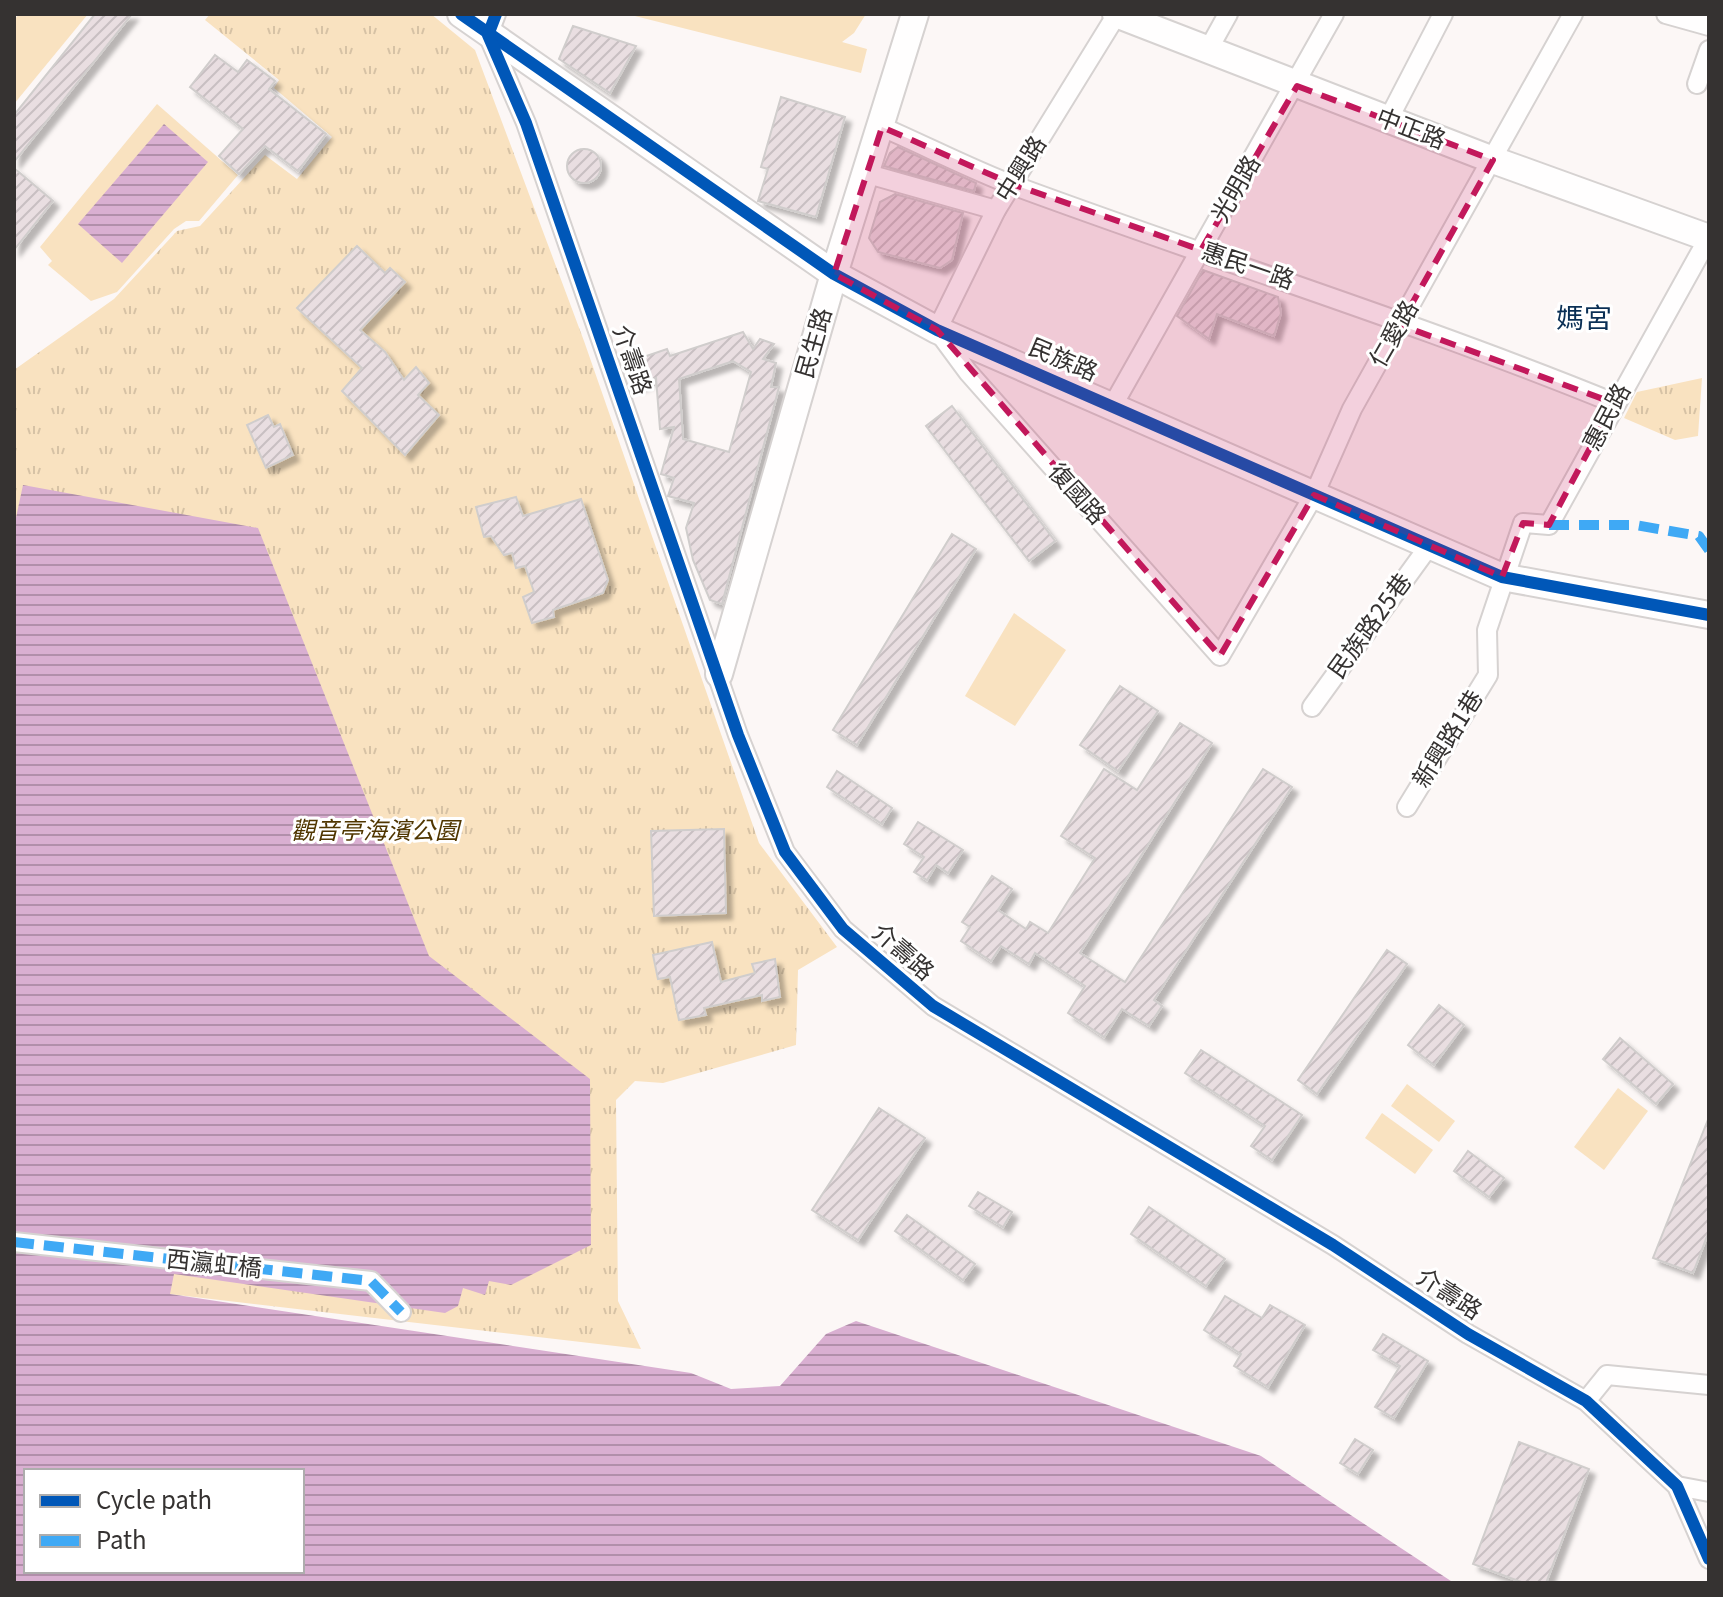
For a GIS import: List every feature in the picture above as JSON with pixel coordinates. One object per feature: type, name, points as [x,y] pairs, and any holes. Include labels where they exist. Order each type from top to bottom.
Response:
[{"type":"street","name":"民族路","points":[[461,14],[492,25],[834,274],[937,330],[1502,577],[1709,615]]},
{"type":"street","name":"民生路","points":[[719,674],[834,274],[868,174],[915,14]]},
{"type":"street","name":"中正路","points":[[1117,14],[1297,86],[1709,238]]},
{"type":"street","name":"中興路","points":[[937,330],[996,210],[1117,14]]},
{"type":"street","points":[[1208,50],[1228,14]]},
{"type":"street","name":"光明路","points":[[1113,405],[1297,86],[1334,14]]},
{"type":"street","points":[[1388,120],[1443,14]]},
{"type":"street","name":"仁愛路","points":[[1220,656],[1314,495],[1352,409],[1573,14]]},
{"type":"street","points":[[1666,14],[1709,26]]},
{"type":"street","name":"介壽路","points":[[492,25],[738,735],[785,852],[843,929],[933,1006],[1333,1245],[1468,1334],[1586,1401],[1677,1486],[1709,1559]]},
{"type":"street","points":[[1697,84],[1709,50]]},
{"type":"street","name":"惠民一路","points":[[882,127],[1012,184],[1334,296],[1400,325],[1535,371],[1614,403]]},
{"type":"street","points":[[868,174],[996,210]]},
{"type":"street","name":"惠民路","points":[[1502,577],[1523,523],[1549,525],[1614,403],[1709,238]]},
{"type":"street","name":"復國路","points":[[937,330],[968,372],[1220,656]]},
{"type":"street","name":"民族路25巷","points":[[1312,707],[1429,546]]},
{"type":"street","name":"新興路1巷","points":[[1407,807],[1488,675],[1487,630],[1502,577]]},
{"type":"street","name":"西瀛虹橋","points":[[14,1242],[371,1281],[401,1312]]},
{"type":"street","points":[[1586,1401],[1607,1375],[1709,1385]]},
{"type":"street","points":[[1677,1486],[1709,1492]]},
{"type":"highlighted area","points":[[1297,86],[1493,160],[1400,325],[1614,403],[1549,525],[1523,523],[1502,577],[1314,495],[1220,656],[937,330],[834,274],[882,127],[1012,184],[1201,250]]},
{"type":"green space","points":[[19,14],[88,14],[14,104],[14,20]]},
{"type":"green space","name":"觀音亭海濱公園","points":[[210,14],[431,14],[475,50],[584,341],[759,843],[837,947],[798,970],[796,1045],[663,1083],[635,1081],[616,1100],[618,1301],[641,1349],[169,1294],[14,1259],[14,370],[114,299],[177,231],[200,226],[265,155],[297,179],[332,137],[274,88],[279,80],[205,20]]},
{"type":"green space","points":[[627,14],[866,14],[854,33],[842,42],[867,49],[861,73]]},
{"type":"green space","points":[[157,104],[238,175],[199,221],[186,221],[174,229],[117,292],[91,301],[48,265],[52,261],[40,247]]},
{"type":"green space","points":[[1702,378],[1698,436],[1675,440],[1624,418],[1637,392]]},
{"type":"green space","points":[[1014,613],[1066,650],[1015,726],[965,696]]},
{"type":"green space","points":[[1407,1084],[1455,1121],[1439,1142],[1391,1106]]},
{"type":"green space","points":[[1618,1088],[1648,1111],[1604,1170],[1574,1147]]},
{"type":"green space","points":[[1382,1113],[1433,1150],[1415,1174],[1365,1138]]},
{"type":"shaded area","points":[[164,124],[208,162],[122,263],[78,224]]},
{"type":"shaded area","points":[[23,485],[258,528],[429,956],[590,1079],[591,1245],[511,1285],[489,1281],[485,1295],[463,1288],[458,1306],[445,1313],[174,1274],[170,1294],[691,1373],[731,1389],[780,1386],[826,1334],[856,1321],[1261,1456],[1454,1583],[14,1583],[14,527]]},
{"type":"building","points":[[95,14],[132,14],[14,162],[14,115]]},
{"type":"building","points":[[573,26],[636,46],[610,93],[559,59]]},
{"type":"building","points":[[215,55],[238,72],[247,60],[275,81],[269,89],[326,134],[298,171],[265,146],[239,174],[219,156],[243,129],[190,87]]},
{"type":"building","points":[[781,97],[845,117],[816,217],[758,201],[768,169],[761,167]]},
{"type":"building","points":[[898,147],[976,183],[974,191],[884,166],[890,153]]},
{"type":"building","points":[[584,149],[596,154],[601,166],[596,178],[584,183],[572,178],[567,166],[572,154]]},
{"type":"building","points":[[14,168],[53,201],[14,250]]},
{"type":"building","points":[[895,194],[963,213],[952,260],[940,268],[878,252],[869,238],[880,202]]},
{"type":"building","points":[[357,246],[385,273],[390,268],[405,282],[360,330],[385,352],[404,380],[416,367],[429,383],[418,395],[439,415],[405,455],[342,391],[362,368],[297,308]]},
{"type":"building","points":[[1203,270],[1278,297],[1281,313],[1274,336],[1217,314],[1209,339],[1177,316]]},
{"type":"building","points":[[743,332],[753,349],[760,339],[774,344],[763,359],[776,363],[771,387],[779,387],[722,604],[710,600],[693,560],[686,528],[694,503],[668,496],[674,478],[661,474],[674,427],[660,429],[656,378],[636,386],[629,362],[667,349],[670,356]],"holes":[[[733,361],[751,372],[729,452],[683,439],[679,379]]]},
{"type":"building","points":[[952,406],[1055,541],[1029,561],[926,426]]},
{"type":"building","points":[[268,415],[274,427],[280,424],[293,455],[266,468],[247,425]]},
{"type":"building","points":[[516,497],[523,516],[581,499],[608,580],[603,593],[553,610],[554,617],[532,623],[523,597],[534,592],[525,566],[516,568],[512,553],[504,555],[491,536],[484,537],[476,507]]},
{"type":"building","points":[[952,534],[976,549],[857,745],[833,730]]},
{"type":"building","points":[[1120,686],[1158,711],[1118,771],[1080,745]]},
{"type":"building","points":[[1180,723],[1212,743],[1080,953],[1125,982],[1263,769],[1292,787],[1154,1000],[1162,1006],[1149,1026],[1122,1009],[1104,1037],[1068,1013],[1085,986],[1035,953],[1029,964],[1001,946],[991,961],[961,941],[970,927],[962,922],[992,876],[1012,889],[998,910],[1026,929],[1030,922],[1048,933],[1095,858],[1061,836],[1104,769],[1137,790]]},
{"type":"building","points":[[837,771],[892,808],[882,824],[827,787]]},
{"type":"building","points":[[918,822],[963,850],[948,873],[936,865],[927,880],[914,872],[924,857],[904,844]]},
{"type":"building","points":[[724,829],[726,913],[654,916],[651,831]]},
{"type":"building","points":[[712,942],[721,982],[755,973],[752,964],[775,959],[780,997],[762,1001],[762,995],[704,1008],[706,1015],[679,1020],[670,977],[658,979],[653,955]]},
{"type":"building","points":[[1387,950],[1407,964],[1317,1094],[1298,1080]]},
{"type":"building","points":[[1439,1005],[1464,1025],[1434,1065],[1408,1045]]},
{"type":"building","points":[[1620,1038],[1673,1084],[1656,1104],[1603,1059]]},
{"type":"building","points":[[1201,1050],[1302,1115],[1272,1160],[1251,1146],[1265,1126],[1185,1073]]},
{"type":"building","points":[[879,1108],[925,1138],[858,1240],[812,1210]]},
{"type":"building","points":[[1709,1117],[1709,1231],[1693,1273],[1653,1258]]},
{"type":"building","points":[[1468,1151],[1504,1178],[1489,1197],[1454,1171]]},
{"type":"building","points":[[978,1192],[1012,1212],[1003,1227],[969,1206]]},
{"type":"building","points":[[1149,1207],[1225,1259],[1206,1286],[1131,1234]]},
{"type":"building","points":[[907,1215],[975,1264],[963,1280],[895,1231]]},
{"type":"building","points":[[1225,1296],[1262,1318],[1270,1305],[1305,1325],[1268,1387],[1234,1366],[1241,1354],[1204,1330]]},
{"type":"building","points":[[1383,1334],[1428,1361],[1394,1418],[1375,1407],[1400,1366],[1373,1350]]},
{"type":"building","points":[[1355,1439],[1373,1450],[1358,1474],[1340,1463]]},
{"type":"building","points":[[1519,1442],[1589,1469],[1546,1583],[1524,1583],[1473,1564]]},
{"type":"marked path","points":[[1549,525],[1635,525],[1699,536],[1709,550]]},
{"type":"marked path","points":[[14,1242],[371,1281],[401,1312]]},
{"type":"cycle path","points":[[461,14],[834,274],[937,330],[1502,577],[1709,615]]},
{"type":"cycle path","points":[[496,14],[488,35],[526,123],[738,735],[785,852],[843,929],[933,1006],[1333,1245],[1468,1334],[1586,1401],[1677,1486],[1709,1559]]},
{"type":"district","name":"媽宮","points":[[1584,318]]}]
